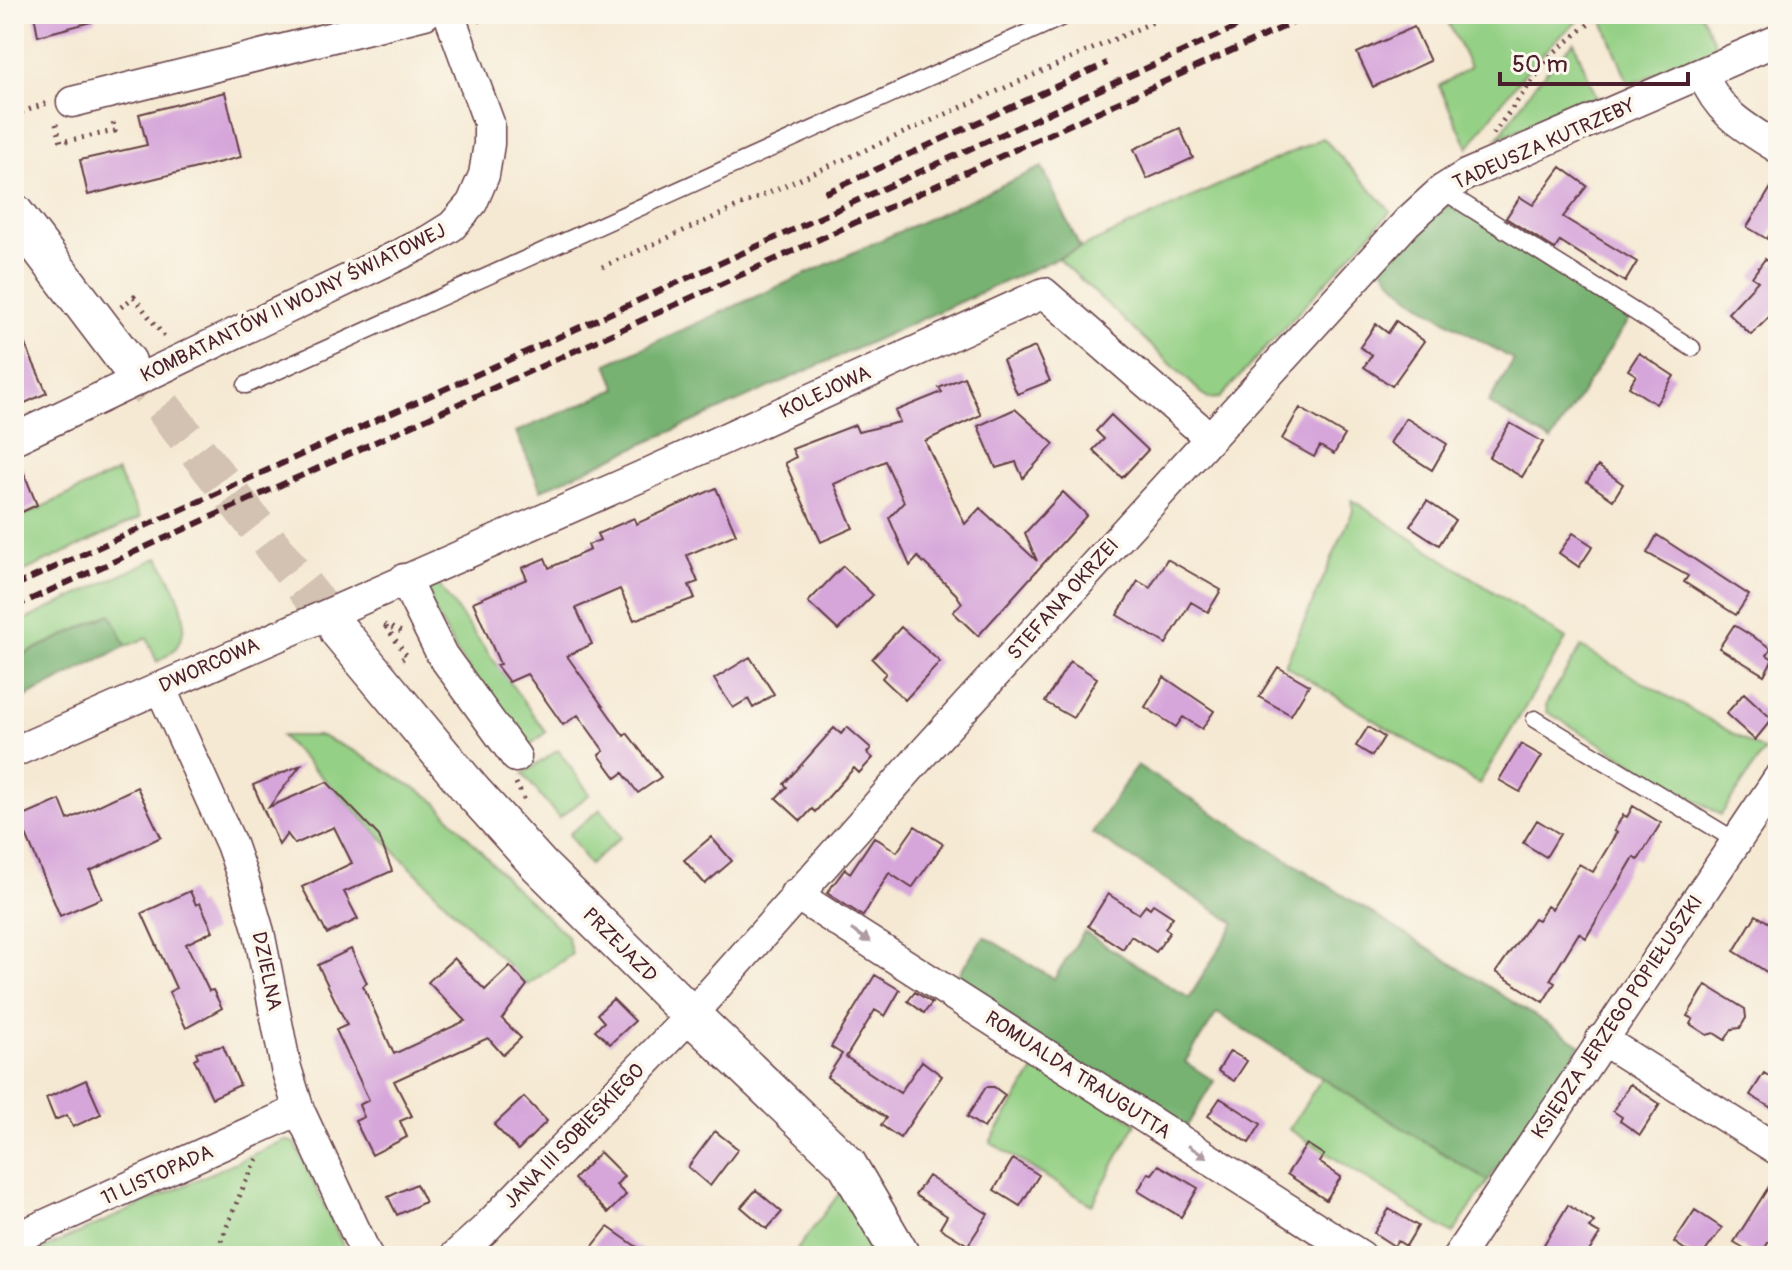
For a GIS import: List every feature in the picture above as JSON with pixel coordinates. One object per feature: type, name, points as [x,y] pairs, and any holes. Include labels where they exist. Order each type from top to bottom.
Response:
[{"type":"street","name":"KOMBATANTÓW II WOJNY ŚWIATOWEJ","points":[[14,439],[428,241],[452,226],[472,203],[484,175],[489,123],[449,14]]},
{"type":"street","points":[[72,102],[415,15]]},
{"type":"street","name":"TADEUSZA KUTRZEBY","points":[[1442,190],[1490,165],[1778,40]]},
{"type":"street","points":[[1703,75],[1717,103],[1732,118],[1778,148]]},
{"type":"street","name":"STEFANA OKRZEI","points":[[691,1015],[795,894],[1210,438],[1407,222],[1442,190]]},
{"type":"street","points":[[14,213],[127,362]]},
{"type":"street","name":"KOLEJOWA","points":[[404,579],[640,477],[1044,293],[1210,438]]},
{"type":"street","points":[[404,579],[442,655],[516,757]]},
{"type":"street","name":"DWORCOWA","points":[[14,752],[404,579]]},
{"type":"street","name":"PRZEJAZD","points":[[339,631],[471,790],[539,865],[847,1164],[901,1256]]},
{"type":"street","name":"DZIELNA","points":[[160,687],[231,844],[244,881],[259,932],[286,1068],[299,1110],[367,1256]]},
{"type":"street","name":"KSIĘDZA JERZEGO POPIEŁUSZKI","points":[[1458,1256],[1778,779]]},
{"type":"street","name":"ROMUALDA TRAUGUTTA","points":[[795,894],[1361,1256]]},
{"type":"street","name":"JANA III SOBIESKIEGO","points":[[455,1256],[484,1230],[691,1015]]},
{"type":"street","points":[[1601,1039],[1778,1150]]},
{"type":"street","name":"11 LISTOPADA","points":[[14,1239],[299,1110]]},
{"type":"lane","points":[[246,385],[1069,14]]},
{"type":"lane","points":[[1442,190],[1692,348]]},
{"type":"lane","points":[[1535,719],[1736,841]]},
{"type":"path","points":[[602,267],[1171,14]]},
{"type":"path","points":[[1490,165],[1487,146],[1518,98],[1552,54],[1601,14]]},
{"type":"path","points":[[14,115],[50,102],[72,102]]},
{"type":"path","points":[[120,308],[134,297],[158,327]]},
{"type":"path","points":[[395,664],[407,656],[384,625],[407,634]]},
{"type":"path","points":[[215,1256],[244,1185],[261,1154],[259,1128]]},
{"type":"green space","points":[[1444,14],[1588,14],[1538,58],[1468,148],[1439,86],[1470,67]]},
{"type":"green space","points":[[1612,14],[1701,14],[1717,48],[1629,85],[1603,21]]},
{"type":"green space","points":[[1574,42],[1597,98],[1498,138],[1536,83]]},
{"type":"green space","points":[[1323,138],[1391,211],[1220,398],[1208,399],[1058,258]]},
{"type":"green space","points":[[1042,167],[1080,248],[541,490],[516,432],[617,389],[607,364]]},
{"type":"green space","points":[[1447,198],[1632,314],[1551,441],[1488,403],[1514,360],[1421,304],[1403,291],[1382,265]]},
{"type":"green space","points":[[117,472],[140,518],[14,576],[14,520]]},
{"type":"green space","points":[[1352,500],[1566,639],[1479,784],[1285,665],[1353,511]]},
{"type":"green space","points":[[159,557],[183,612],[182,635],[168,655],[157,662],[147,638],[126,646],[110,614],[14,659],[14,625]]},
{"type":"green space","points":[[438,584],[546,732],[530,745],[522,744],[458,654],[424,592]]},
{"type":"green space","points":[[111,614],[126,646],[14,703],[14,659]]},
{"type":"green space","points":[[1581,647],[1764,751],[1721,815],[1547,712],[1546,704]]},
{"type":"green space","points":[[281,736],[321,736],[354,751],[433,799],[511,884],[567,936],[572,954],[527,985]]},
{"type":"green space","points":[[558,750],[590,794],[559,818],[523,774]]},
{"type":"green space","points":[[1137,765],[1581,1045],[1488,1181],[1217,1013],[1185,1062],[1214,1081],[1182,1134],[952,984],[984,936],[1054,979],[1084,932],[1189,998],[1235,923],[1092,833]]},
{"type":"green space","points":[[601,809],[621,837],[589,865],[569,834]]},
{"type":"green space","points":[[1040,1061],[1136,1123],[1092,1205],[990,1142]]},
{"type":"green space","points":[[1322,1078],[1488,1181],[1453,1234],[1289,1129]]},
{"type":"green space","points":[[285,1140],[295,1143],[348,1256],[28,1256]]},
{"type":"green space","points":[[842,1190],[877,1256],[792,1256]]},
{"type":"building","points":[[34,14],[94,14],[95,21],[38,36]]},
{"type":"building","points":[[1414,27],[1430,61],[1373,87],[1357,53]]},
{"type":"building","points":[[225,92],[241,157],[88,195],[80,160],[147,145],[139,114]]},
{"type":"building","points":[[1180,128],[1193,158],[1147,179],[1134,149]]},
{"type":"building","points":[[1561,167],[1587,186],[1563,217],[1637,262],[1625,282],[1560,241],[1555,249],[1506,218],[1520,197],[1533,205]]},
{"type":"building","points":[[1778,176],[1778,221],[1767,239],[1747,227]]},
{"type":"building","points":[[1765,259],[1773,265],[1778,260],[1778,308],[1751,335],[1728,313],[1758,281],[1752,277]]},
{"type":"building","points":[[14,320],[47,393],[14,408]]},
{"type":"building","points":[[1396,321],[1424,341],[1392,386],[1364,367],[1372,355],[1360,347],[1376,324],[1388,333]]},
{"type":"building","points":[[1035,347],[1050,381],[1017,394],[1003,360]]},
{"type":"building","points":[[1639,353],[1674,376],[1656,404],[1629,387],[1636,375],[1628,370]]},
{"type":"building","points":[[964,377],[981,415],[925,441],[965,524],[980,508],[1037,561],[1025,533],[1063,492],[1087,515],[978,636],[953,612],[962,603],[956,594],[918,557],[910,566],[889,518],[904,502],[885,461],[834,484],[853,528],[821,542],[785,463],[796,457],[792,449],[855,425],[858,432],[900,422],[895,411],[942,392],[939,388]]},
{"type":"building","points":[[1300,408],[1345,435],[1334,454],[1320,446],[1314,457],[1282,439]]},
{"type":"building","points":[[1015,409],[1054,444],[1023,478],[1016,462],[996,468],[978,426]]},
{"type":"building","points":[[1111,415],[1148,450],[1122,478],[1093,450],[1104,439],[1096,431]]},
{"type":"building","points":[[1406,418],[1447,444],[1432,470],[1390,443]]},
{"type":"building","points":[[1510,423],[1543,442],[1522,477],[1489,457]]},
{"type":"building","points":[[17,456],[37,505],[20,513],[14,503],[14,457]]},
{"type":"building","points":[[1598,466],[1623,484],[1613,500],[1587,482]]},
{"type":"building","points":[[716,488],[736,534],[687,555],[698,582],[689,585],[695,598],[634,620],[620,589],[576,608],[592,644],[567,656],[624,736],[627,733],[661,777],[638,793],[623,773],[616,778],[599,755],[604,751],[578,715],[563,725],[527,674],[509,682],[496,665],[500,664],[473,602],[527,579],[522,568],[545,558],[549,568],[590,550],[588,545],[600,540],[597,534],[634,518],[636,524]]},
{"type":"building","points":[[1427,501],[1455,520],[1439,545],[1410,526]]},
{"type":"building","points":[[1573,533],[1593,546],[1579,567],[1559,553]]},
{"type":"building","points":[[1657,535],[1749,595],[1736,615],[1684,582],[1688,576],[1647,553]]},
{"type":"building","points":[[1167,559],[1221,590],[1208,612],[1191,602],[1166,644],[1117,615],[1138,581],[1150,588]]},
{"type":"building","points":[[843,566],[873,595],[838,630],[808,602]]},
{"type":"building","points":[[1734,625],[1771,648],[1767,655],[1773,659],[1764,675],[1719,648]]},
{"type":"building","points":[[901,627],[940,662],[905,700],[882,678],[886,673],[872,659]]},
{"type":"building","points":[[750,657],[774,694],[753,708],[748,699],[733,708],[714,679]]},
{"type":"building","points":[[1070,661],[1097,678],[1073,718],[1045,702]]},
{"type":"building","points":[[1278,667],[1309,685],[1291,715],[1259,697]]},
{"type":"building","points":[[1164,677],[1214,711],[1202,729],[1183,717],[1176,727],[1145,707]]},
{"type":"building","points":[[1744,693],[1772,719],[1755,740],[1726,714]]},
{"type":"building","points":[[847,727],[871,748],[867,753],[873,758],[859,773],[854,768],[815,812],[812,809],[801,821],[776,798],[787,787],[784,784],[834,728],[841,734]]},
{"type":"building","points":[[1368,727],[1384,737],[1372,756],[1356,746]]},
{"type":"building","points":[[1521,744],[1542,756],[1520,792],[1499,780]]},
{"type":"building","points":[[301,765],[269,807],[327,782],[379,836],[392,871],[344,892],[358,919],[327,934],[302,887],[352,863],[334,827],[295,844],[287,834],[279,845],[253,785]]},
{"type":"building","points":[[137,787],[161,837],[90,871],[102,898],[60,916],[19,818],[60,800],[68,820]]},
{"type":"building","points":[[1633,806],[1661,823],[1638,860],[1634,857],[1586,938],[1579,933],[1550,980],[1555,983],[1543,1002],[1496,972],[1534,918],[1538,920],[1547,906],[1552,909],[1579,864],[1593,872],[1617,832],[1614,831],[1623,815],[1627,817]]},
{"type":"building","points":[[1537,820],[1560,834],[1546,857],[1523,843]]},
{"type":"building","points":[[915,826],[943,844],[912,888],[889,873],[863,916],[827,893],[845,869],[850,873],[874,837],[897,852]]},
{"type":"building","points":[[711,837],[732,861],[705,884],[684,860]]},
{"type":"building","points":[[190,891],[196,905],[200,903],[213,931],[186,944],[209,991],[213,990],[222,1008],[186,1028],[169,992],[176,988],[142,913]]},
{"type":"building","points":[[1108,894],[1139,914],[1146,905],[1150,908],[1153,904],[1173,917],[1165,928],[1170,932],[1156,952],[1131,936],[1123,949],[1088,926]]},
{"type":"building","points":[[1756,915],[1778,928],[1778,961],[1770,974],[1734,951]]},
{"type":"building","points":[[351,949],[367,983],[363,986],[394,1054],[465,1021],[428,982],[454,958],[485,990],[510,966],[527,985],[502,1019],[521,1038],[503,1055],[488,1038],[394,1081],[412,1116],[400,1121],[407,1137],[372,1155],[355,1121],[364,1117],[359,1105],[369,1100],[336,1030],[347,1025],[318,965]]},
{"type":"building","points":[[875,975],[900,990],[885,1016],[875,1010],[846,1057],[900,1093],[922,1061],[942,1076],[900,1138],[881,1125],[886,1118],[827,1077],[842,1054],[831,1047]]},
{"type":"building","points":[[1706,985],[1745,1009],[1746,1018],[1740,1028],[1732,1029],[1725,1040],[1714,1033],[1707,1035],[1690,1024],[1693,1019],[1687,1016]]},
{"type":"building","points":[[915,992],[932,1003],[924,1013],[908,1001]]},
{"type":"building","points":[[613,999],[635,1021],[610,1044],[595,1030],[604,1022],[597,1014]]},
{"type":"building","points":[[223,1046],[240,1085],[212,1098],[194,1059],[198,1057],[196,1052]]},
{"type":"building","points":[[1230,1051],[1247,1061],[1234,1081],[1218,1071]]},
{"type":"building","points":[[1764,1073],[1778,1082],[1778,1112],[1750,1095]]},
{"type":"building","points":[[86,1080],[101,1114],[73,1127],[67,1115],[55,1120],[46,1098]]},
{"type":"building","points":[[1630,1084],[1660,1104],[1640,1135],[1620,1121],[1622,1117],[1613,1111]]},
{"type":"building","points":[[986,1087],[994,1087],[1005,1095],[984,1128],[967,1117]]},
{"type":"building","points":[[524,1097],[547,1121],[518,1150],[494,1125]]},
{"type":"building","points":[[1220,1098],[1261,1124],[1249,1143],[1208,1116]]},
{"type":"building","points":[[715,1131],[738,1149],[710,1186],[688,1167]]},
{"type":"building","points":[[1307,1144],[1324,1155],[1319,1162],[1341,1177],[1326,1200],[1287,1174]]},
{"type":"building","points":[[600,1152],[624,1176],[616,1185],[626,1195],[608,1213],[574,1179]]},
{"type":"building","points":[[1013,1159],[1039,1175],[1020,1206],[994,1190]]},
{"type":"building","points":[[1159,1165],[1198,1188],[1181,1217],[1138,1191],[1148,1173],[1152,1174]]},
{"type":"building","points":[[1778,1172],[1778,1226],[1760,1256],[1757,1256],[1734,1242]]},
{"type":"building","points":[[928,1176],[988,1214],[968,1245],[940,1228],[947,1216],[915,1195]]},
{"type":"building","points":[[416,1184],[425,1202],[397,1215],[388,1197]]},
{"type":"building","points":[[756,1190],[782,1212],[767,1229],[741,1207]]},
{"type":"building","points":[[1568,1205],[1594,1222],[1589,1228],[1600,1234],[1586,1256],[1537,1256]]},
{"type":"building","points":[[1389,1209],[1418,1226],[1406,1246],[1398,1241],[1394,1246],[1374,1233]]},
{"type":"building","points":[[1695,1210],[1722,1228],[1702,1256],[1694,1256],[1674,1242]]},
{"type":"building","points":[[608,1227],[650,1256],[585,1256]]},
{"type":"tunnel","points":[[127,362],[339,631]]},
{"type":"railway","points":[[14,586],[1265,14]]},
{"type":"railway","points":[[14,607],[1312,14]]},
{"type":"railway","points":[[825,193],[1107,63]]}]
